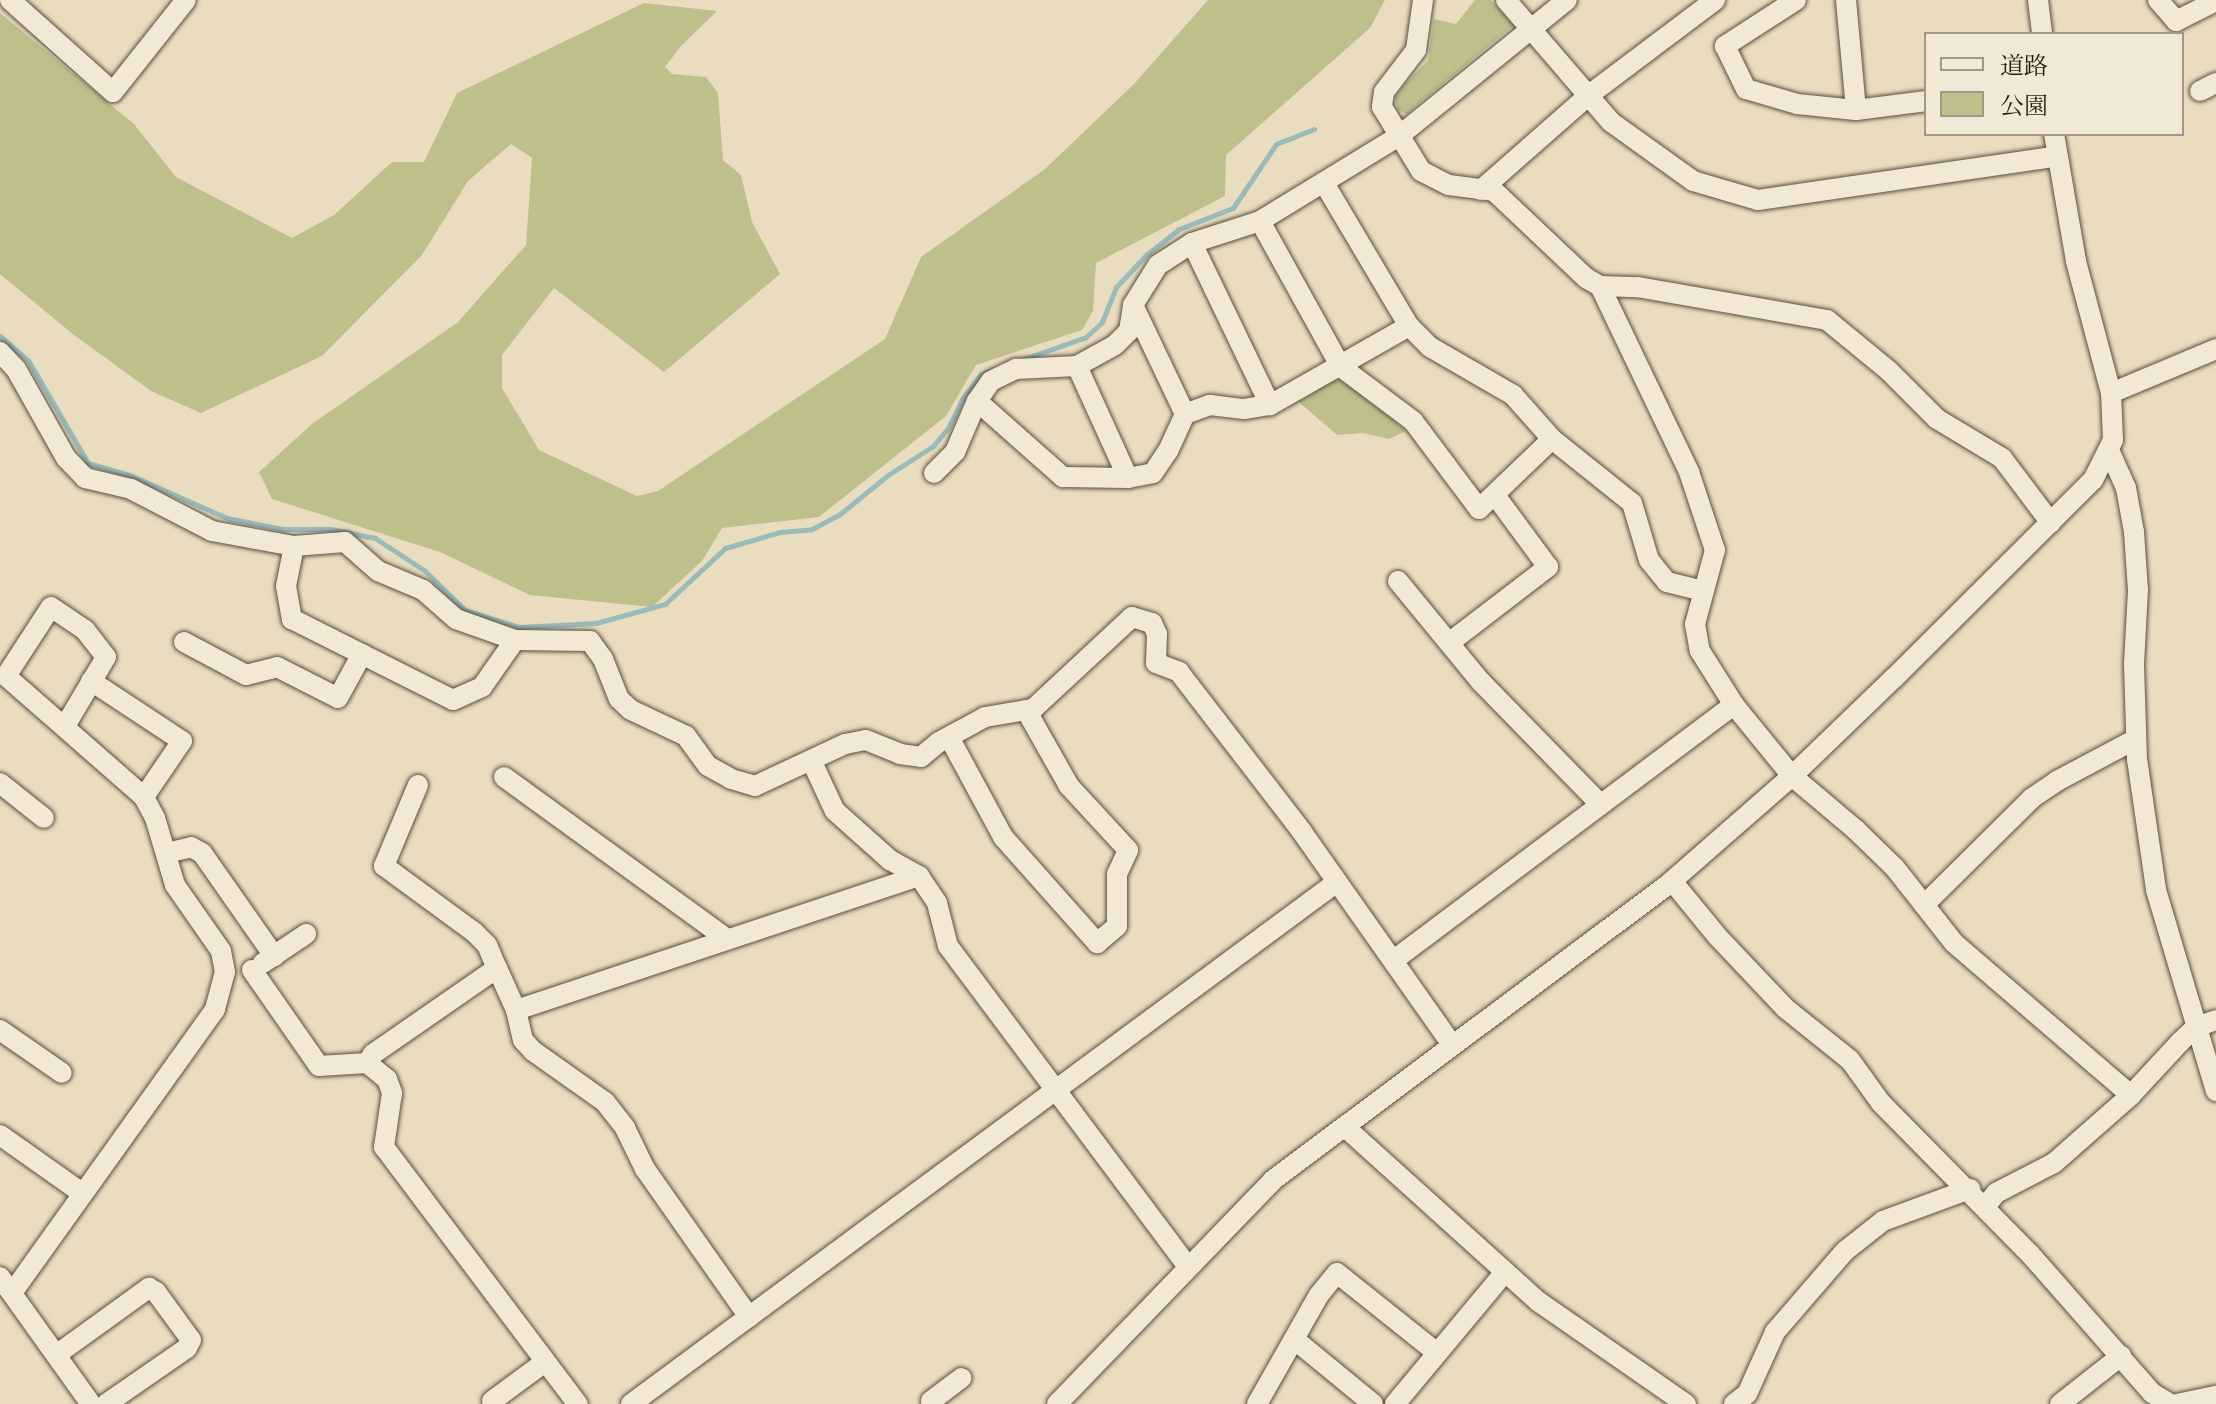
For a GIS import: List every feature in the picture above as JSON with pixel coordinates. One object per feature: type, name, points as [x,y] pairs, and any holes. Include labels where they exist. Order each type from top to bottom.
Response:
[{"type":"street","points":[[10,0],[113,92],[186,0]]},
{"type":"street","points":[[1423,0],[1416,50],[1384,92],[1382,107],[1421,171],[1449,185],[1494,191],[1586,278],[1600,286],[1638,287],[1827,320],[1889,371],[1937,419],[2002,458],[2051,523]]},
{"type":"street","points":[[1506,0],[1611,122],[1693,181],[1758,200],[2058,156]]},
{"type":"street","points":[[934,473],[955,452],[977,401],[991,381],[1016,369],[1077,366],[1115,345],[1129,331],[1133,305],[1158,265],[1192,243],[1260,221],[1399,136],[1567,0]]},
{"type":"street","points":[[1481,190],[1589,95],[1715,0]]},
{"type":"street","points":[[1795,0],[1725,46],[1746,89],[1797,104],[1856,110],[1924,101]]},
{"type":"street","points":[[1846,0],[1856,110]]},
{"type":"street","points":[[2038,0],[2042,32]]},
{"type":"street","points":[[2158,0],[2176,21],[2214,8]]},
{"type":"street","points":[[1057,1404],[1273,1180],[1672,881],[1792,776],[2093,480],[2113,440],[2111,393],[2076,261],[2054,136]]},
{"type":"street","points":[[1324,183],[1409,326],[1430,347],[1513,395],[1552,439],[1632,503],[1649,560],[1667,582],[1702,591]]},
{"type":"street","points":[[1260,221],[1341,367],[1413,421],[1479,509],[1552,439]]},
{"type":"street","points":[[1192,243],[1270,405]]},
{"type":"street","points":[[1600,286],[1682,457],[1711,537],[1715,550],[1695,624],[1700,651],[1734,705],[1792,776],[1895,868],[1954,943],[2131,1095]]},
{"type":"street","points":[[1133,305],[1185,414]]},
{"type":"street","points":[[977,401],[1063,477],[1128,478],[1153,473],[1168,451],[1185,414],[1210,405],[1244,409],[1270,405],[1409,326]]},
{"type":"street","points":[[2111,393],[2216,349]]},
{"type":"street","points":[[0,352],[16,369],[66,458],[85,478],[131,489],[212,531],[294,546],[345,542],[378,571],[423,590],[456,619],[515,640],[590,641],[603,659],[619,699],[631,710],[686,736],[708,766],[731,779],[755,786],[845,744],[866,740],[900,754],[921,757],[985,717],[1033,709],[1132,617],[1152,623],[1157,634],[1156,663],[1179,672],[1337,882],[1452,1045]]},
{"type":"street","points":[[1077,366],[1128,478]]},
{"type":"street","points":[[2109,450],[2126,488],[2134,532],[2138,590],[2134,665],[2136,739],[2161,914],[2216,1091]]},
{"type":"street","points":[[1449,643],[1548,567],[1495,495]]},
{"type":"street","points":[[294,546],[286,586],[292,619],[453,700],[482,687],[515,640]]},
{"type":"street","points":[[1398,581],[1481,682],[1600,804]]},
{"type":"street","points":[[65,726],[106,657],[85,630],[51,607],[6,676],[144,797],[175,885],[221,951],[225,972],[215,1009],[82,1193],[6,1285],[91,1404]]},
{"type":"street","points":[[184,642],[246,675],[277,667],[338,698],[362,654]]},
{"type":"street","points":[[91,681],[182,741],[144,797]]},
{"type":"street","points":[[1394,960],[1734,705]]},
{"type":"street","points":[[949,737],[1003,837],[1097,943],[1117,926],[1117,874],[1128,850],[1069,786],[1026,710]]},
{"type":"street","points":[[1924,905],[2032,798],[2057,781],[2136,739]]},
{"type":"street","points":[[812,762],[835,811],[890,860],[919,876],[937,903],[948,946],[1056,1086],[1188,1267]]},
{"type":"street","points":[[504,777],[726,938]]},
{"type":"street","points":[[0,783],[44,818]]},
{"type":"street","points":[[418,785],[384,866],[474,932],[487,945],[516,1010],[523,1040],[533,1051],[605,1102],[625,1128],[645,1169],[749,1317]]},
{"type":"street","points":[[166,853],[191,847],[202,853],[274,956]]},
{"type":"street","points":[[516,1010],[919,876]]},
{"type":"street","points":[[1672,881],[1717,936],[1785,1008],[1850,1060],[1881,1103],[1970,1189],[2159,1401],[2170,1404]]},
{"type":"street","points":[[631,1404],[1056,1086],[1337,882]]},
{"type":"street","points":[[225,972],[252,970],[306,934]]},
{"type":"street","points":[[367,1063],[373,1054],[497,968]]},
{"type":"street","points":[[252,970],[319,1066],[367,1063],[387,1079],[392,1093],[384,1147],[578,1404]]},
{"type":"street","points":[[1985,1207],[1996,1193],[2054,1163],[2131,1095],[2196,1027],[2216,1020]]},
{"type":"street","points":[[0,1030],[62,1073]]},
{"type":"street","points":[[1345,1127],[1505,1272],[1562,1319],[1686,1404]]},
{"type":"street","points":[[0,1135],[82,1193]]},
{"type":"street","points":[[1734,1404],[1747,1394],[1775,1332],[1845,1251],[1883,1221],[1970,1189]]},
{"type":"street","points":[[1395,1404],[1505,1272]]},
{"type":"street","points":[[1257,1404],[1319,1295],[1337,1273],[1436,1352]]},
{"type":"street","points":[[56,1355],[149,1288],[156,1292],[191,1340],[187,1348],[106,1404]]},
{"type":"street","points":[[1294,1339],[1373,1404]]},
{"type":"street","points":[[2060,1404],[2121,1356]]},
{"type":"street","points":[[492,1401],[545,1362]]},
{"type":"street","points":[[934,1404],[931,1401],[961,1378]]},
{"type":"street","points":[[2177,1404],[2216,1396]]},
{"type":"green space","points":[[1208,0],[1385,0],[1370,28],[1226,155],[1225,196],[1096,263],[1093,311],[1082,330],[976,365],[946,416],[819,517],[722,528],[702,561],[652,607],[530,595],[440,552],[272,499],[259,472],[312,424],[458,322],[526,245],[532,158],[511,144],[468,181],[422,255],[322,356],[201,413],[151,391],[74,335],[0,274],[0,13],[134,124],[176,177],[292,238],[334,215],[392,162],[424,162],[457,93],[644,3],[717,11],[681,46],[665,67],[672,74],[706,77],[718,93],[723,160],[741,175],[752,222],[780,274],[664,372],[554,288],[502,355],[502,388],[539,450],[637,496],[658,491],[885,339],[921,257],[1045,169],[1134,84]]},
{"type":"green space","points":[[1475,0],[1491,0],[1514,25],[1406,114],[1398,110],[1395,98],[1428,60],[1434,19],[1456,24]]},
{"type":"green space","points":[[1333,380],[1348,382],[1406,431],[1389,439],[1363,433],[1337,435],[1299,402]]},
{"type":"waterway","points":[[1018,361],[1086,337],[1102,322],[1116,287],[1146,255],[1179,229],[1233,208],[1276,144],[1314,129]]},
{"type":"waterway","points":[[0,336],[28,360],[88,463],[130,475],[227,518],[283,529],[331,529],[375,538],[425,571],[465,610],[519,627],[596,623],[665,604],[725,548],[780,532],[812,529],[840,514],[888,475],[933,446],[948,428],[962,399],[981,374],[989,371]]}]
